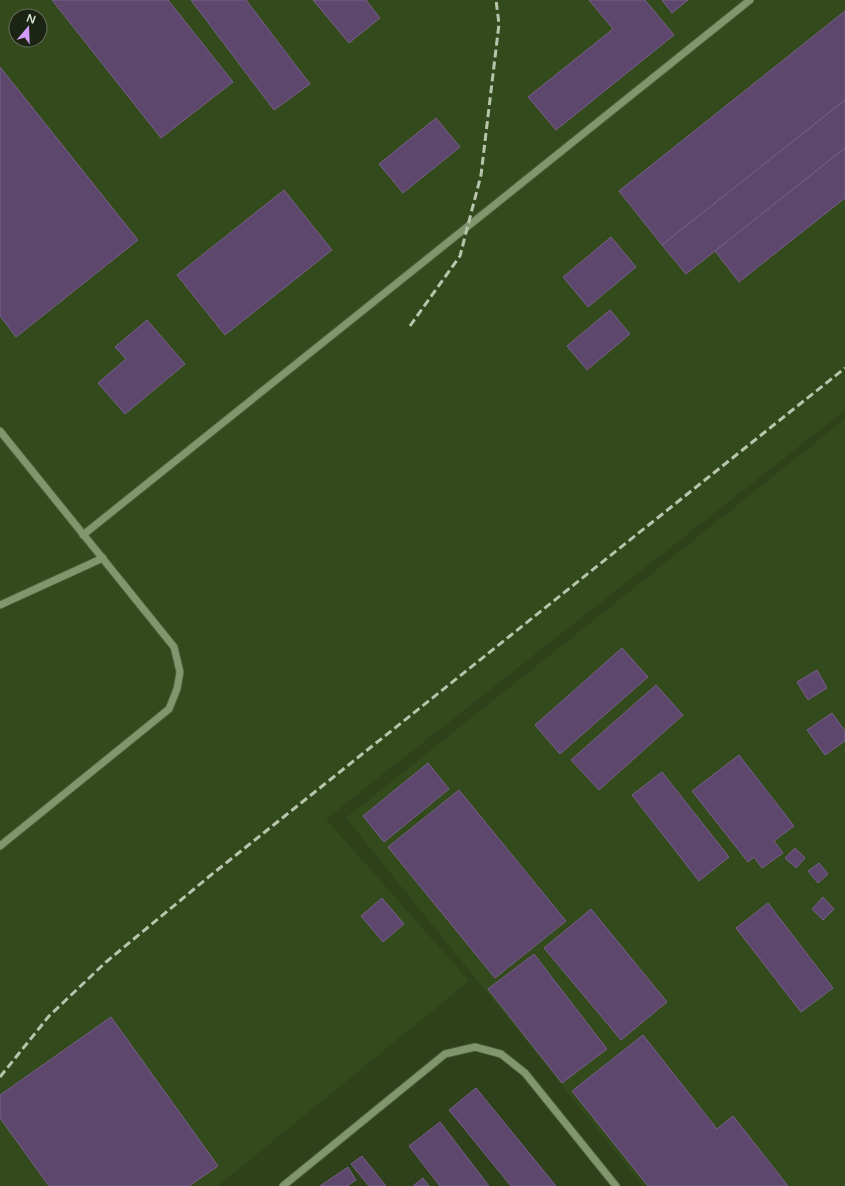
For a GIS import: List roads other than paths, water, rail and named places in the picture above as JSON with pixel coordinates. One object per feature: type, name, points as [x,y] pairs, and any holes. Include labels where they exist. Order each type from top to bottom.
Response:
[{"type":"lane","points":[[83,535],[750,0]]},
{"type":"lane","points":[[0,431],[174,647],[180,672],[177,690],[169,709],[0,846]]},
{"type":"lane","points":[[0,605],[102,558]]},
{"type":"lane","points":[[283,1186],[445,1054],[475,1047],[501,1054],[525,1073],[616,1186]]},
{"type":"railway","points":[[410,326],[460,256],[481,175],[499,24],[496,0]]},
{"type":"railway","points":[[0,1077],[49,1016],[106,962],[211,875],[845,368]]}]
